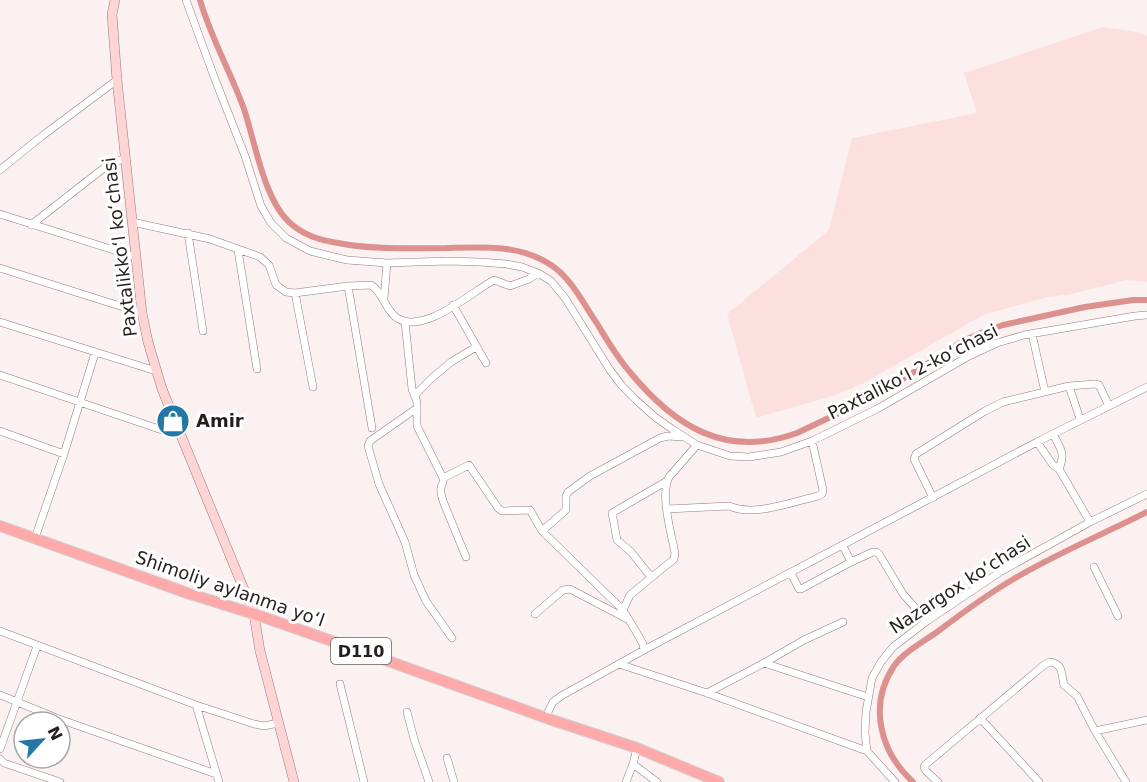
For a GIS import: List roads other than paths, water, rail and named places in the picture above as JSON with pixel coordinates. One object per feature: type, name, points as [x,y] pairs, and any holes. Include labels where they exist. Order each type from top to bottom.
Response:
[{"type":"main road","name":"Shimoliy aylanma yoʻl","points":[[0,526],[545,718],[637,748],[719,782]]},
{"type":"street","name":"Paxtalikkoʻl koʻchasi","points":[[114,0],[112,15],[117,80],[142,314],[156,371],[254,614],[260,651],[294,782]]},
{"type":"street","points":[[186,0],[245,156],[261,206],[271,223],[286,238],[310,251],[347,260],[387,263],[480,262],[522,267],[538,273]]},
{"type":"street","points":[[0,170],[117,80]]},
{"type":"street","points":[[31,225],[109,164],[126,158]]},
{"type":"street","points":[[0,214],[136,257]]},
{"type":"street","points":[[132,222],[210,239],[260,257],[269,265],[276,285],[285,292],[295,293],[370,285],[377,290],[395,317],[405,322],[414,323],[433,317],[494,280],[510,285],[529,279],[538,273]]},
{"type":"street","points":[[188,233],[203,331]]},
{"type":"street","points":[[238,250],[257,369]]},
{"type":"street","points":[[383,301],[387,263]]},
{"type":"street","points":[[0,268],[142,314]]},
{"type":"street","name":"Paxtalikoʻl 2-koʻchasi","points":[[538,273],[551,281],[565,298],[622,386],[655,417],[684,437],[697,445],[730,456],[749,457],[781,452],[812,441],[877,409],[997,343],[1032,334],[1147,315]]},
{"type":"street","points":[[348,286],[372,428]]},
{"type":"street","points":[[295,293],[313,387]]},
{"type":"street","points":[[453,305],[486,363]]},
{"type":"street","points":[[0,322],[156,371]]},
{"type":"street","points":[[405,322],[417,408],[417,426],[443,478],[441,488],[443,501],[466,557]]},
{"type":"street","points":[[1032,334],[1045,392]]},
{"type":"street","points":[[413,392],[475,345]]},
{"type":"street","points":[[35,538],[95,353]]},
{"type":"street","points":[[0,375],[162,430],[179,432]]},
{"type":"street","points":[[933,498],[914,459],[916,454],[985,411],[1003,402],[1069,386],[1099,385],[1109,406]]},
{"type":"street","points":[[1069,386],[1080,419]]},
{"type":"street","points":[[545,718],[553,702],[644,650],[1080,419],[1147,387]]},
{"type":"street","points":[[417,408],[370,441],[368,446],[379,483],[405,542],[420,588],[426,601],[452,638]]},
{"type":"street","points":[[0,431],[64,454]]},
{"type":"street","points":[[1053,434],[1063,453],[1059,469]]},
{"type":"street","points":[[542,531],[566,510],[568,492],[590,476],[660,438],[684,437]]},
{"type":"street","points":[[667,509],[729,506],[760,510],[818,496],[823,490],[812,441]]},
{"type":"street","points":[[1037,442],[1055,467],[1059,469],[1090,522]]},
{"type":"street","points":[[651,577],[631,552],[617,540],[612,513],[667,481],[697,445]]},
{"type":"street","points":[[443,478],[470,465],[498,508],[505,512],[530,510],[542,531],[623,610],[643,644],[644,650]]},
{"type":"street","points":[[623,610],[630,595],[674,559],[675,553],[667,509],[667,481]]},
{"type":"street","name":"Nazargox koʻchasi","points":[[867,751],[866,712],[872,678],[893,646],[1000,572],[1090,522],[1147,494]]},
{"type":"street","points":[[843,546],[851,562]]},
{"type":"street","points":[[791,573],[801,589],[851,562],[876,552],[903,594],[927,621]]},
{"type":"street","points":[[1094,567],[1118,616]]},
{"type":"street","points":[[535,614],[563,590],[570,589],[627,619]]},
{"type":"street","points":[[706,693],[804,640],[843,622]]},
{"type":"street","points":[[0,631],[196,705],[254,724],[264,726],[278,723]]},
{"type":"street","points":[[0,749],[37,646]]},
{"type":"street","points":[[938,782],[926,771],[925,765],[1050,662],[1062,670],[1064,685],[1077,696],[1126,782]]},
{"type":"street","points":[[764,663],[868,697]]},
{"type":"street","points":[[619,664],[867,751],[890,780]]},
{"type":"street","points":[[340,684],[364,782]]},
{"type":"street","points":[[0,695],[216,774]]},
{"type":"street","points":[[196,705],[219,782]]},
{"type":"street","points":[[407,712],[416,748],[429,782]]},
{"type":"street","points":[[980,718],[1039,782]]},
{"type":"street","points":[[1095,731],[1147,720]]},
{"type":"street","points":[[626,782],[637,748]]},
{"type":"street","points":[[447,758],[454,782]]},
{"type":"street","points":[[0,759],[4,763],[60,782]]},
{"type":"street","points":[[633,764],[657,782]]},
{"type":"waterway","points":[[200,0],[244,109],[267,185],[280,212],[294,227],[306,234],[331,242],[365,247],[500,248],[527,253],[539,258],[558,270],[571,284],[620,359],[646,391],[683,422],[724,439],[747,442],[771,440],[797,433],[879,394],[963,341],[1003,325],[1085,307],[1147,300]]},
{"type":"waterway","points":[[913,782],[892,757],[881,727],[881,696],[886,681],[898,661],[1002,586],[1045,562],[1147,512]]},
{"type":"place","name":"Amir","points":[[173,421]]}]
